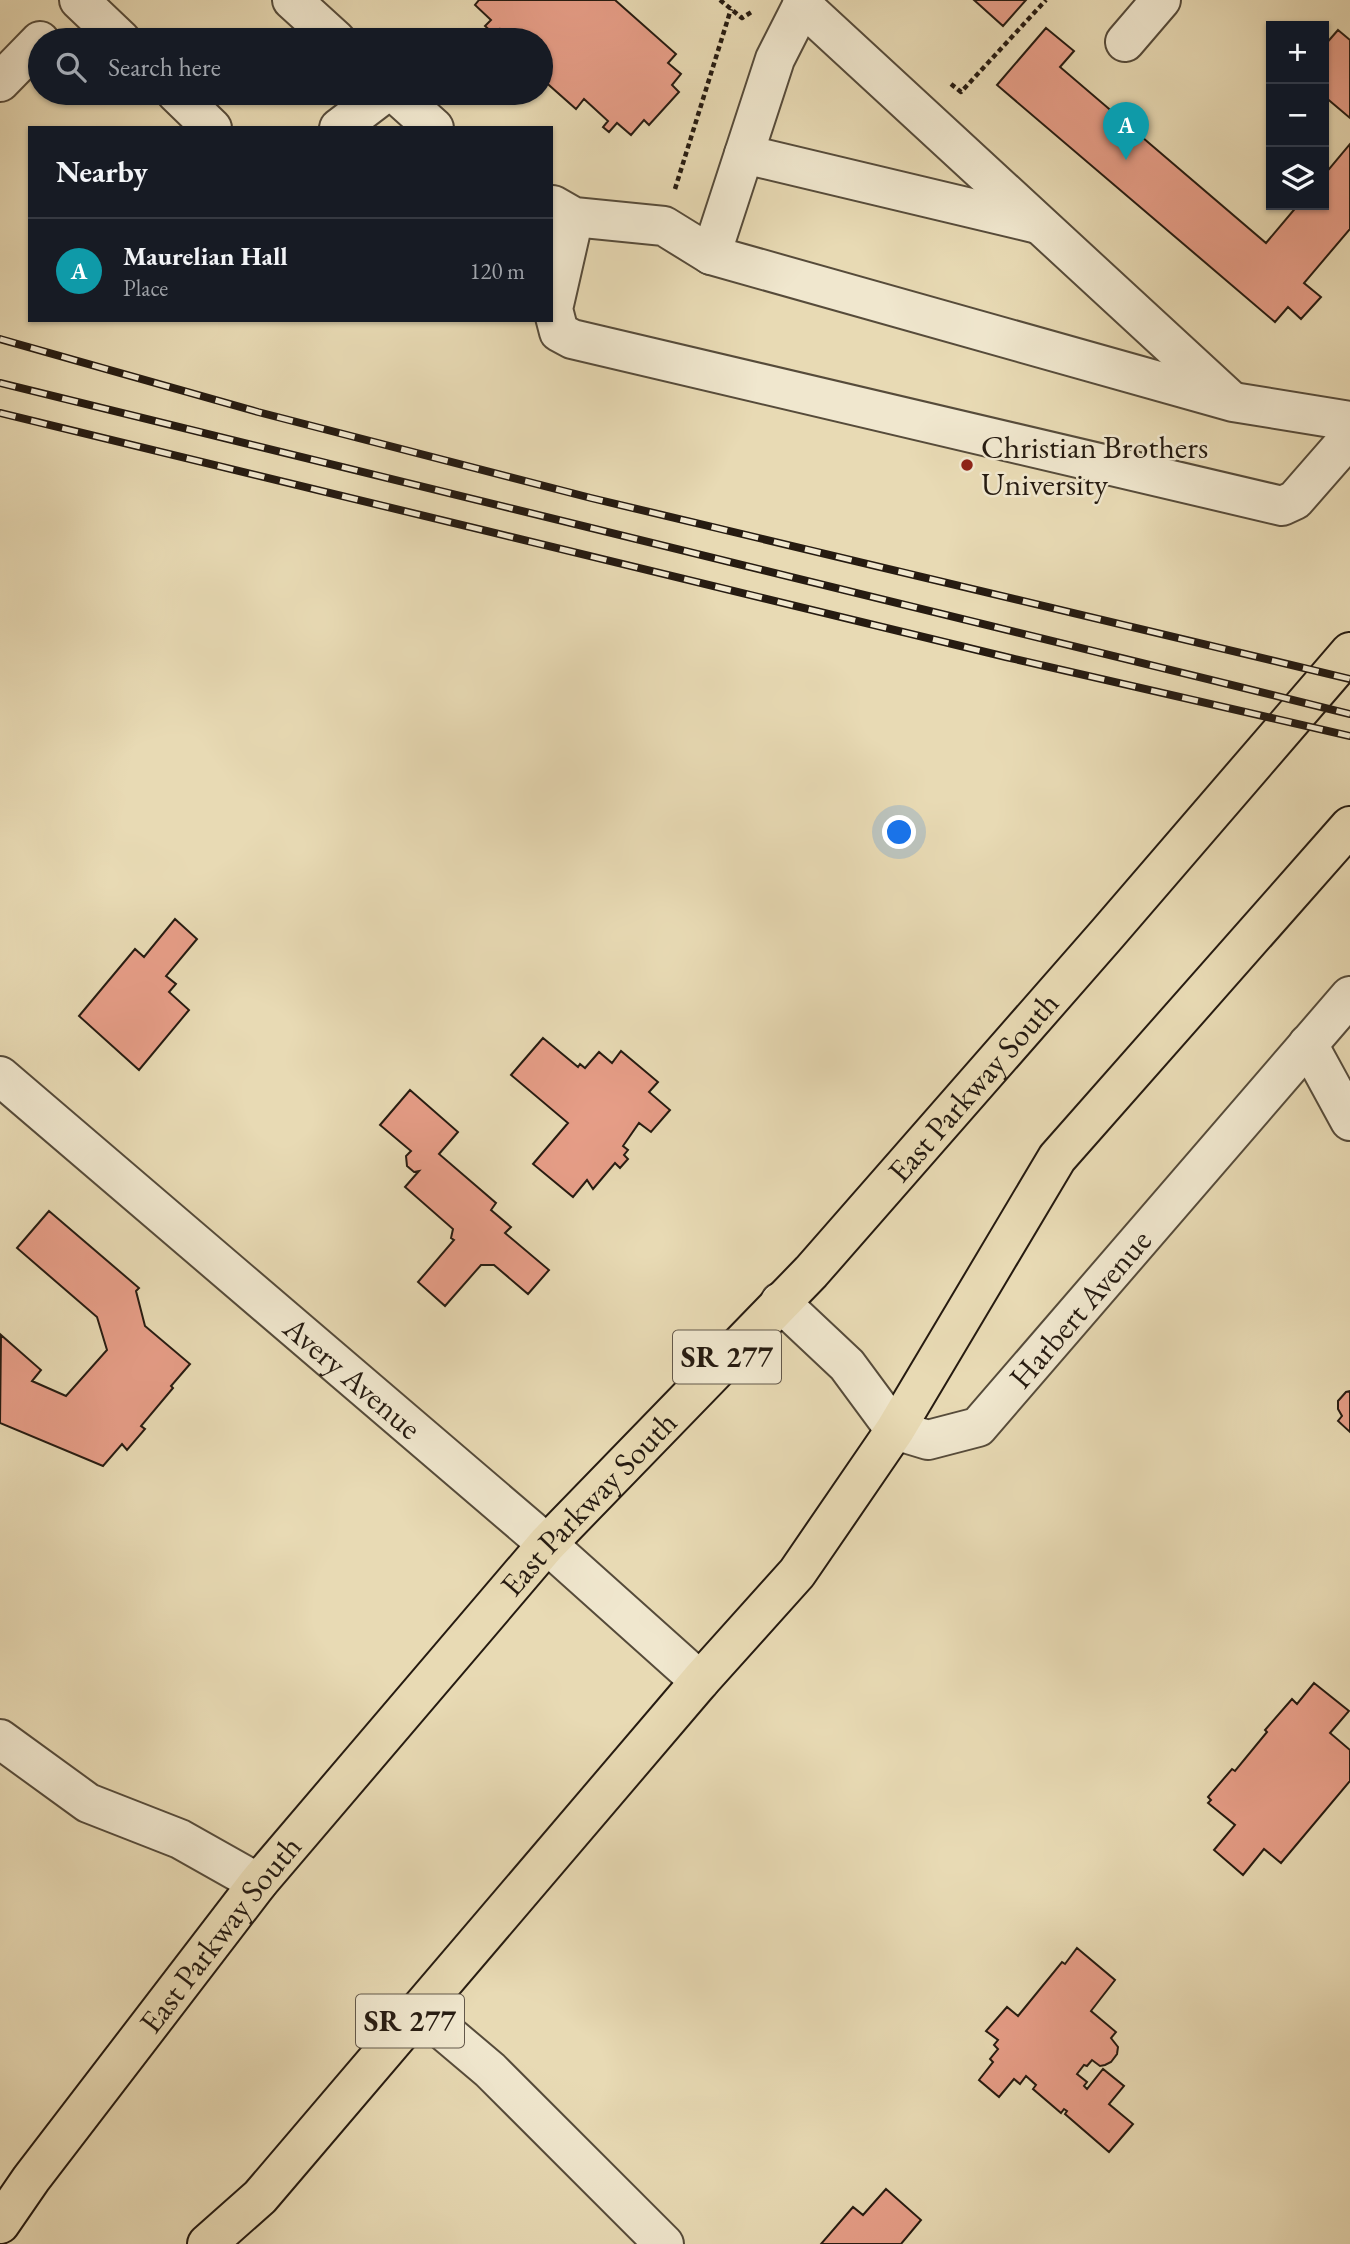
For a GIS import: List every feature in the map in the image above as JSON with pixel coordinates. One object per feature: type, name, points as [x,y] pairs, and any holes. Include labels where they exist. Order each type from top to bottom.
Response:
[{"type":"main road","name":"East Parkway South","points":[[0,2224],[31,2179],[258,1883],[547,1544],[829,1252],[1350,652]]},
{"type":"main road","name":"SR 277","points":[[207,2244],[260,2197],[700,1681],[797,1573],[895,1430],[1057,1158],[1350,826]]},
{"type":"main road","points":[[0,2186],[115,2072]]},
{"type":"main road","points":[[220,2244],[260,2197]]},
{"type":"street","points":[[53,28],[79,0],[108,28]]},
{"type":"street","points":[[292,0],[323,28]]},
{"type":"street","points":[[1125,42],[1161,0]]},
{"type":"street","points":[[711,255],[775,59],[804,3],[1233,402]]},
{"type":"street","points":[[0,82],[28,54]]},
{"type":"street","points":[[188,105],[210,126]]},
{"type":"street","points":[[342,126],[370,105]]},
{"type":"street","points":[[408,105],[431,126]]},
{"type":"street","points":[[744,154],[1040,225]]},
{"type":"street","points":[[1350,421],[1233,402],[711,255],[664,226],[563,211],[553,310],[559,332],[572,339],[1282,506],[1295,500],[1350,437]]},
{"type":"street","name":"Harbert Avenue","points":[[895,1430],[928,1440],[978,1427],[1350,996]]},
{"type":"street","points":[[1308,1044],[1350,1121]]},
{"type":"street","name":"Avery Avenue","points":[[0,1076],[547,1544],[700,1681]]},
{"type":"street","points":[[780,1302],[847,1365],[895,1430]]},
{"type":"street","points":[[0,1739],[88,1803],[180,1839],[258,1883]]},
{"type":"street","points":[[419,2010],[490,2070],[664,2244]]},
{"type":"path","points":[[720,0],[742,18],[761,6]]},
{"type":"path","points":[[950,83],[961,92],[1046,0]]},
{"type":"path","points":[[664,226],[731,9]]},
{"type":"building","points":[[479,0],[615,0],[676,54],[668,63],[681,74],[672,85],[679,92],[649,125],[644,120],[631,135],[617,123],[609,132],[603,127],[608,121],[584,99],[576,109],[553,89],[553,28],[487,28],[485,26],[491,20],[475,5]]},
{"type":"building","points":[[974,0],[1026,0],[1003,26]]},
{"type":"building","points":[[1046,28],[1074,51],[1060,67],[1266,243],[1294,210],[1329,210],[1329,169],[1350,144],[1350,229],[1304,283],[1321,297],[1301,319],[1288,307],[1275,322],[997,85]]},
{"type":"building","points":[[1338,30],[1350,40],[1350,118],[1329,100],[1329,40]]},
{"type":"building","points":[[175,919],[197,939],[166,976],[176,984],[169,992],[189,1010],[139,1070],[79,1016],[135,949],[144,957]]},
{"type":"building","points":[[543,1038],[578,1067],[580,1064],[585,1068],[599,1052],[612,1063],[621,1051],[658,1082],[649,1092],[670,1110],[651,1132],[639,1123],[623,1146],[628,1150],[624,1155],[628,1159],[620,1168],[615,1163],[593,1189],[587,1180],[573,1197],[533,1164],[568,1123],[511,1075]]},
{"type":"building","points":[[410,1090],[458,1132],[439,1154],[496,1203],[491,1210],[511,1227],[505,1233],[549,1270],[528,1294],[494,1265],[481,1265],[445,1306],[418,1282],[454,1240],[451,1238],[453,1229],[405,1187],[419,1171],[414,1172],[407,1166],[406,1156],[411,1151],[380,1125]]},
{"type":"building","points":[[49,1211],[139,1288],[136,1291],[145,1326],[190,1364],[141,1426],[145,1429],[127,1450],[122,1444],[103,1466],[0,1423],[1,1335],[41,1370],[32,1381],[66,1396],[107,1350],[97,1317],[17,1248]]},
{"type":"building","points":[[1350,1391],[1350,1432],[1338,1421],[1342,1416],[1338,1401]]},
{"type":"building","points":[[1314,1683],[1349,1711],[1330,1733],[1350,1750],[1350,1781],[1281,1863],[1264,1849],[1243,1875],[1214,1850],[1235,1825],[1208,1803],[1211,1800],[1208,1797],[1232,1769],[1235,1771],[1292,1699],[1297,1704]]},
{"type":"building","points":[[1077,1948],[1115,1980],[1091,2011],[1116,2032],[1111,2038],[1118,2047],[1117,2054],[1105,2065],[1100,2066],[1092,2060],[1077,2074],[1087,2082],[1084,2086],[1087,2089],[1103,2069],[1124,2086],[1109,2104],[1133,2124],[1109,2152],[1065,2114],[1067,2111],[1064,2109],[1061,2113],[1033,2089],[1036,2085],[1026,2076],[1020,2084],[1014,2079],[999,2097],[979,2080],[993,2062],[990,2059],[998,2049],[994,2045],[998,2040],[986,2031],[1007,2007],[1018,2016],[1062,1962],[1065,1964]]},
{"type":"building","points":[[886,2189],[921,2220],[901,2244],[821,2244],[853,2207],[863,2215]]},
{"type":"railway","points":[[0,339],[258,412],[591,498],[1350,679]]},
{"type":"railway","points":[[0,383],[1350,714]]},
{"type":"railway","points":[[0,413],[1006,657],[1350,736]]},
{"type":"place","name":"Maurelian Hall","points":[[1126,160]]},
{"type":"place","name":"Christian Brothers University","points":[[967,465]]}]
